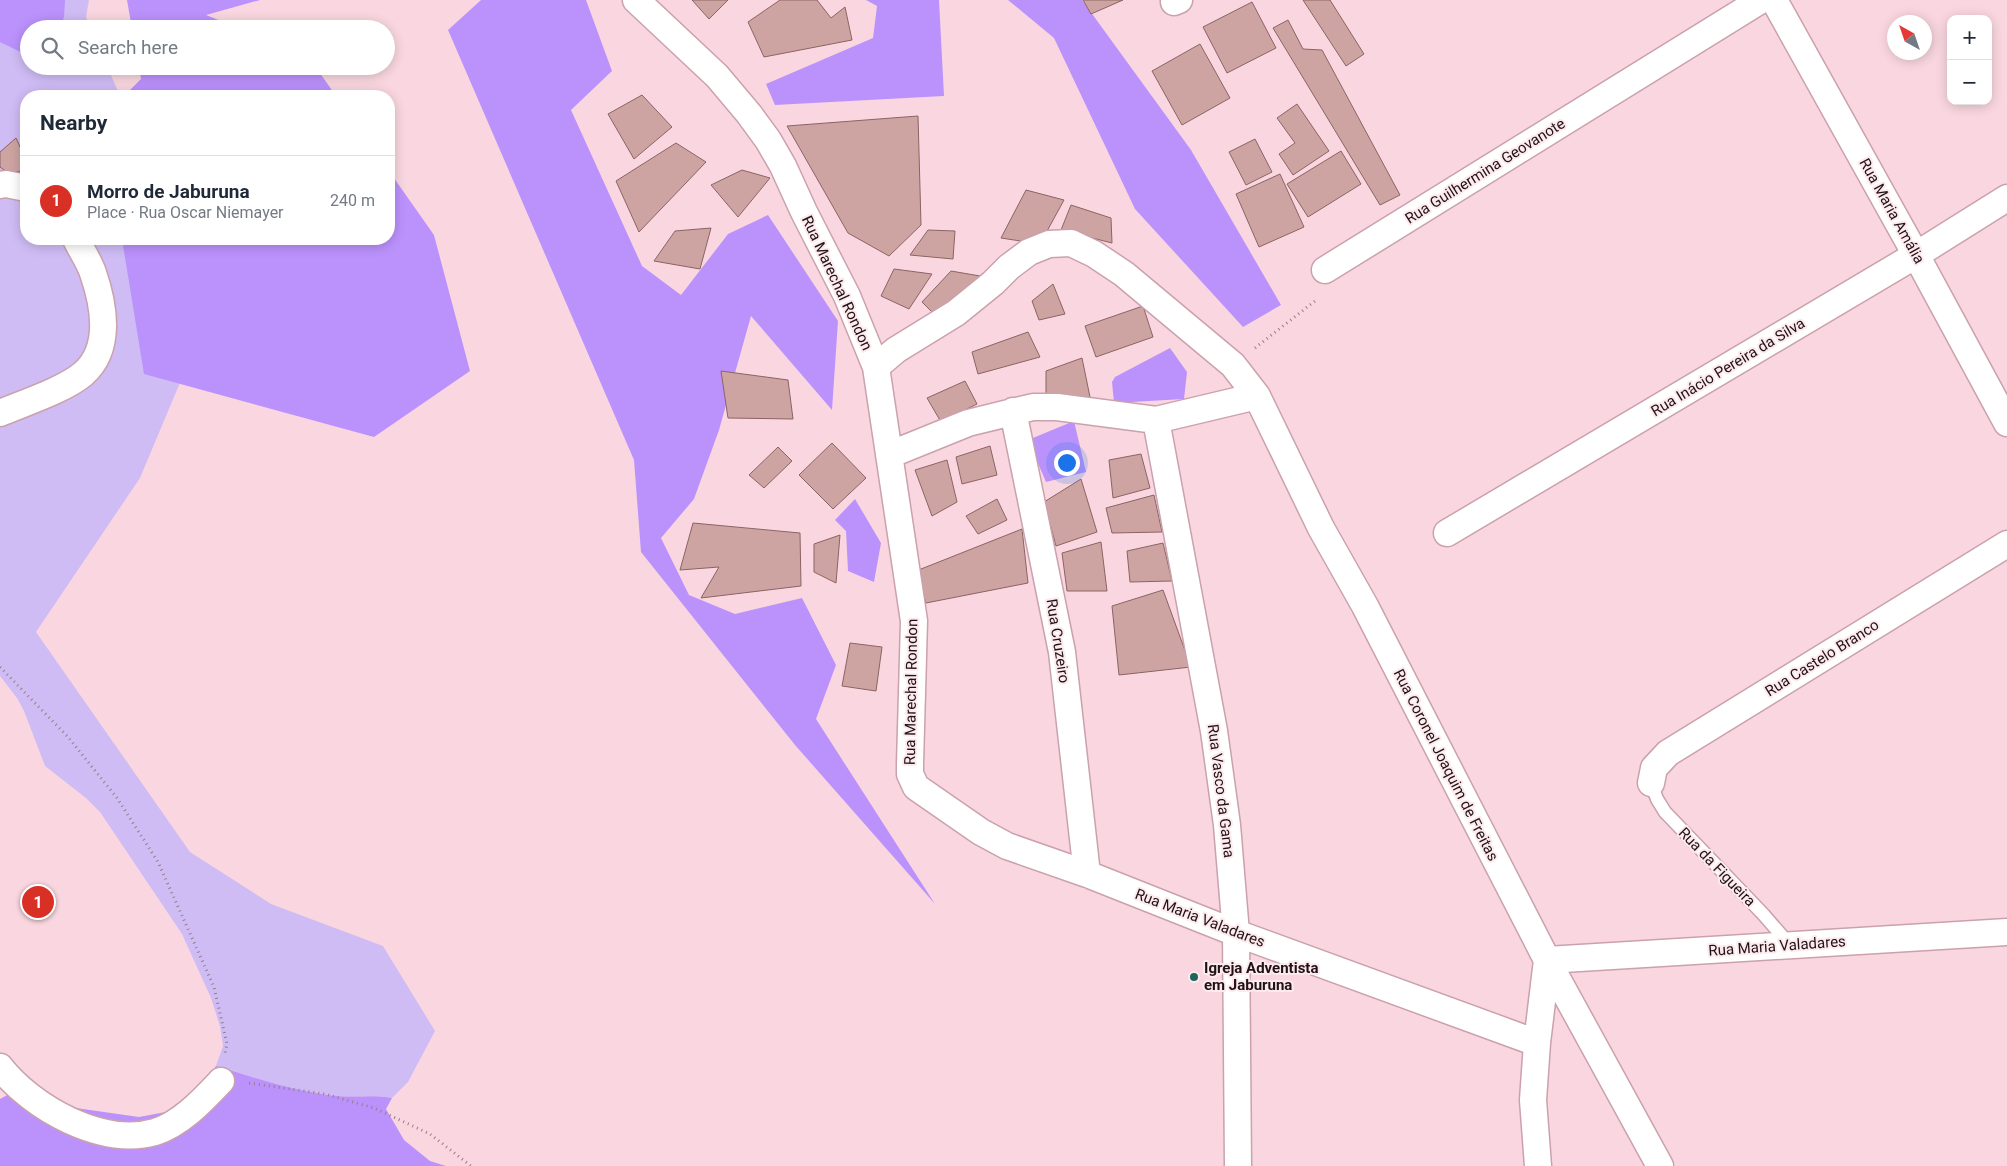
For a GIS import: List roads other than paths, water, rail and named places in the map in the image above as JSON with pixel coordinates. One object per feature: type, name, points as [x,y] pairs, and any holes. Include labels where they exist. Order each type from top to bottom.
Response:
[{"type":"street","name":"Rua Marechal Rondon","points":[[636,0],[717,76],[768,140],[783,166],[847,296],[876,367],[914,621],[910,774]]},
{"type":"street","name":"Rua Guilhermina Geovanote","points":[[1325,270],[1761,0]]},
{"type":"street","name":"Rua Maria Amália","points":[[1774,0],[2007,423]]},
{"type":"street","points":[[0,185],[6,184],[20,187]]},
{"type":"street","name":"Rua Inácio Pereira da Silva","points":[[1447,533],[1916,255],[2007,198]]},
{"type":"street","name":"Rua Coronel Joaquim de Freitas","points":[[876,367],[896,350],[956,313],[1029,252],[1049,244],[1071,243],[1094,254],[1124,274],[1233,365],[1257,396],[1321,528],[1364,606],[1547,960],[1660,1166]]},
{"type":"street","points":[[0,413],[69,383],[84,373],[94,361],[102,344],[104,322],[93,273],[79,245]]},
{"type":"street","points":[[888,455],[968,424],[1033,407],[1057,407],[1156,420],[1257,396]]},
{"type":"street","name":"Rua Cruzeiro","points":[[1013,411],[1062,652],[1086,874]]},
{"type":"street","name":"Rua Vasco da Gama","points":[[1156,420],[1222,779],[1236,934],[1238,1166]]},
{"type":"street","name":"Rua Castelo Branco","points":[[1651,784],[1654,768],[1668,753],[2007,544]]},
{"type":"street","name":"Rua Maria Valadares","points":[[910,774],[916,787],[981,832],[1008,846],[1086,874],[1236,934],[1537,1043]]},
{"type":"street","name":"Rua Maria Valadares","points":[[1547,960],[2007,932]]},
{"type":"street","points":[[1538,1166],[1533,1100],[1537,1043],[1547,960]]},
{"type":"street","points":[[0,1067],[38,1103],[72,1122],[132,1136],[156,1131],[179,1119],[221,1081]]},
{"type":"lane","name":"Rua da Figueira","points":[[1651,784],[1656,799],[1665,812],[1763,914],[1790,946]]},
{"type":"place","name":"Morro de Jaburuna","points":[[38,902]]},
{"type":"place","name":"Igreja Adventista em Jaburuna","points":[[1194,977]]}]
